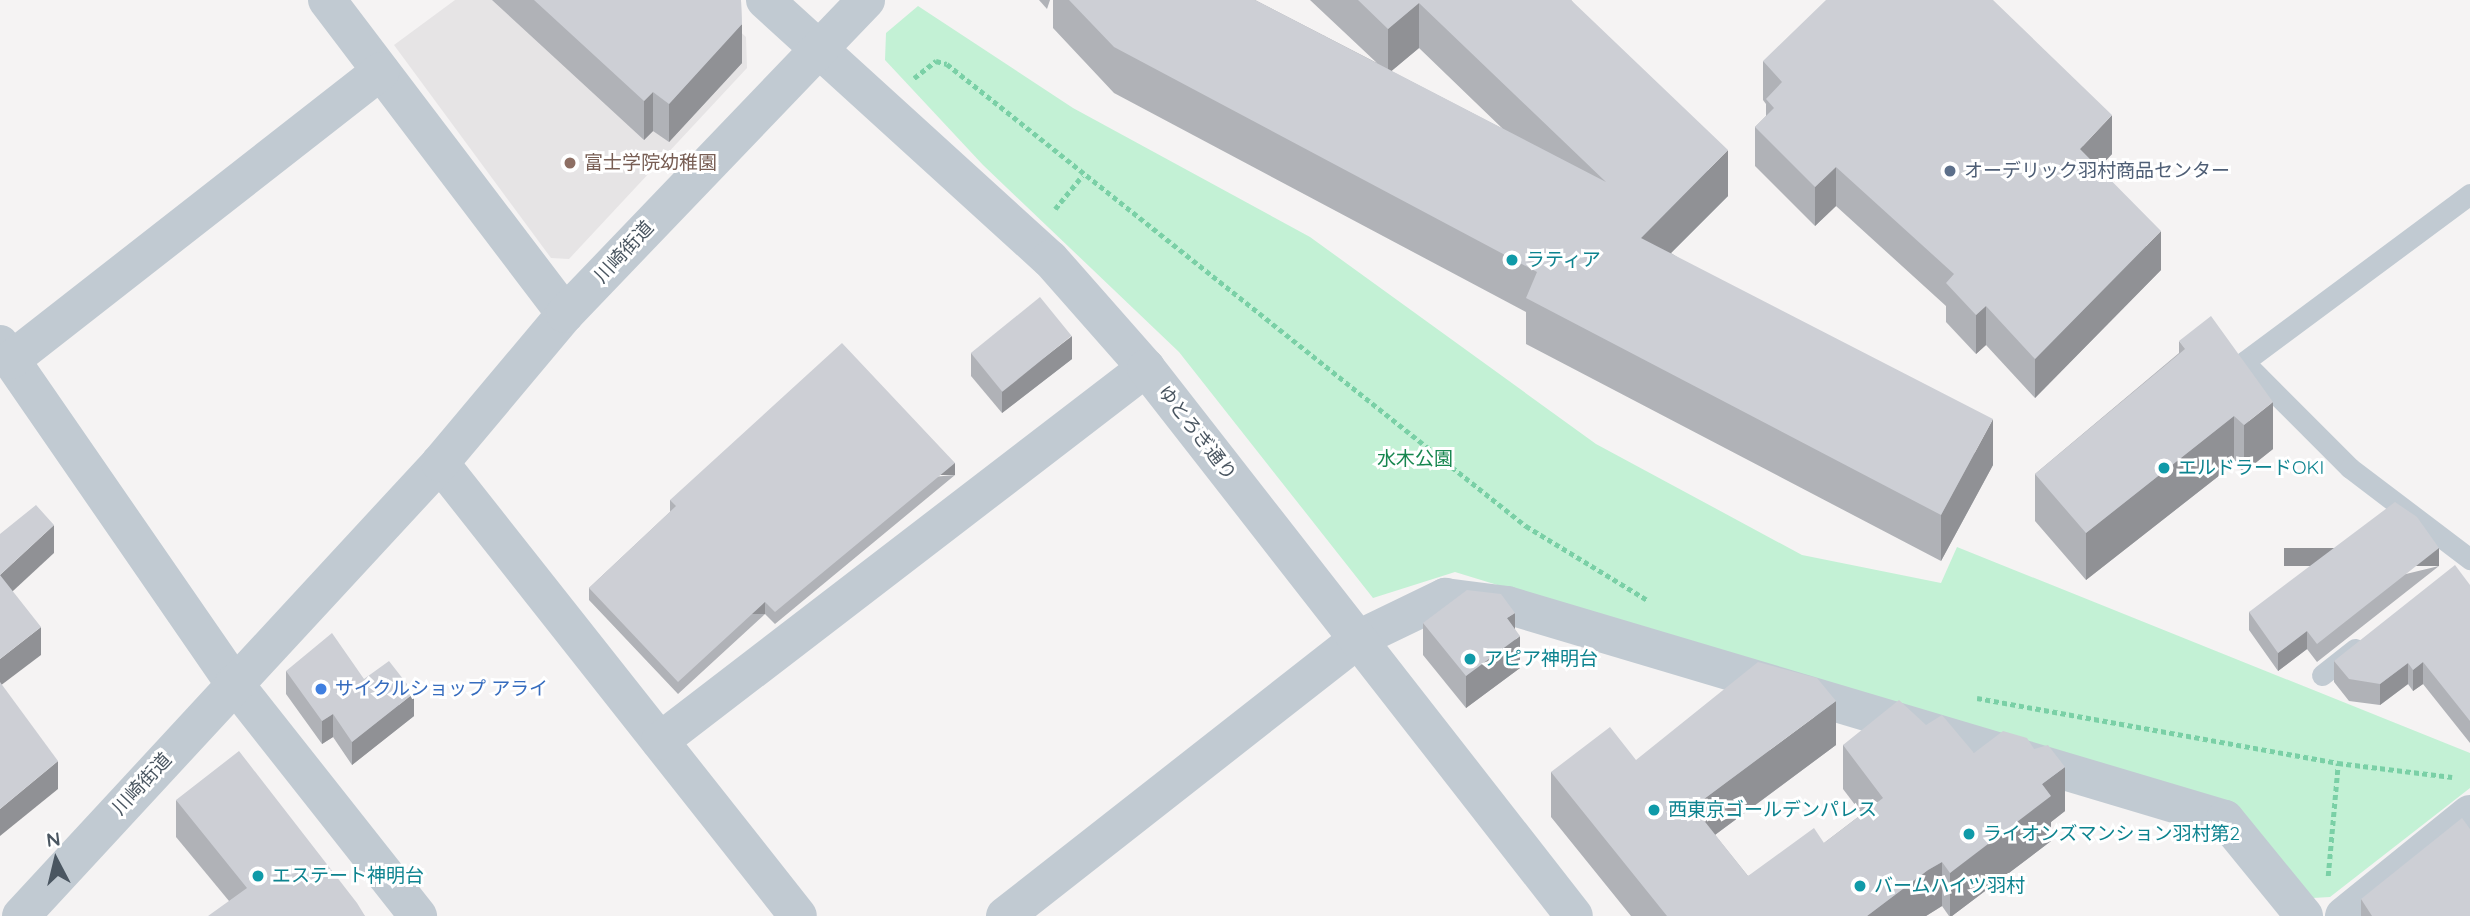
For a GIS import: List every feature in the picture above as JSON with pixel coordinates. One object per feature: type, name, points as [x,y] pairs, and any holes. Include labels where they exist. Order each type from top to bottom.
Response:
[{"type":"street","points":[[327,0],[565,314]]},
{"type":"street","name":"ゆとろぎ通り","points":[[765,0],[1050,258],[1146,368],[1574,916]]},
{"type":"street","name":"川崎街道","points":[[21,916],[440,463],[565,314],[816,48],[866,0]]},
{"type":"street","points":[[381,71],[5,352],[234,683],[418,916]]},
{"type":"street","points":[[660,741],[1146,368]]},
{"type":"street","points":[[440,463],[798,916]]},
{"type":"street","points":[[1005,916],[1359,639],[1445,597],[1507,605],[1727,668],[2225,819],[2304,916]]},
{"type":"street","points":[[2344,916],[2470,814]]},
{"type":"lane","points":[[2448,575],[2470,559],[2350,468],[2244,362],[2470,194]]},
{"type":"lane","points":[[2322,675],[2374,633]]},
{"type":"path","points":[[882,108],[926,66],[947,64],[1082,176],[1526,526],[1659,607]]},
{"type":"path","points":[[1051,213],[1082,176]]},
{"type":"path","points":[[1969,697],[2338,763],[2457,777]]},
{"type":"path","points":[[2331,852],[2338,763]]},
{"type":"shaded area","name":"富士学院幼稚園","points":[[455,0],[706,0],[746,37],[747,68],[569,259],[551,258],[394,45]]},
{"type":"green space","name":"水木公園","points":[[918,6],[1073,108],[1310,237],[1596,444],[1802,555],[1941,583],[1957,547],[2470,753],[2470,788],[2330,897],[2313,898],[2226,808],[1455,572],[1373,598],[1179,352],[983,165],[885,60],[886,33]]},
{"type":"building","points":[[534,0],[741,0],[742,24],[669,104],[653,92],[644,101]]},
{"type":"building","points":[[1069,0],[1255,0],[1606,182],[1419,3],[1388,29],[1358,0],[1571,0],[1728,150],[1641,238],[1993,419],[1941,515],[1526,298],[1537,272],[1114,47]]},
{"type":"building","points":[[1826,0],[1993,0],[2112,115],[2080,149],[2161,231],[2035,359],[1986,306],[1976,315],[1946,283],[1954,274],[1836,167],[1815,187],[1755,127],[1774,108],[1766,99],[1782,82],[1763,61]]},
{"type":"building","points":[[1040,297],[1071,336],[1002,392],[971,353]]},
{"type":"building","points":[[2211,316],[2273,402],[2244,425],[2234,416],[2086,533],[2035,474],[2185,349],[2179,341]]},
{"type":"building","points":[[842,343],[955,463],[775,612],[765,602],[678,682],[589,588],[676,506],[670,500]]},
{"type":"building","points":[[2395,502],[2417,517],[2439,548],[2317,644],[2307,631],[2278,653],[2249,612]]},
{"type":"building","points":[[36,505],[54,525],[0,575],[0,534]]},
{"type":"building","points":[[2455,565],[2470,585],[2470,721],[2423,662],[2413,670],[2408,663],[2380,684],[2349,679],[2334,661]]},
{"type":"building","points":[[0,575],[41,627],[0,659]]},
{"type":"building","points":[[1467,590],[1501,594],[1515,613],[1507,618],[1520,636],[1466,676],[1423,623]]},
{"type":"building","points":[[332,633],[364,679],[389,661],[414,693],[352,742],[333,714],[322,721],[286,671]]},
{"type":"building","points":[[1758,662],[1817,678],[1836,701],[1700,802],[1708,812],[1702,818],[1748,876],[1814,828],[1824,843],[1883,798],[1843,745],[1899,700],[1926,725],[1942,715],[1974,753],[2003,731],[2027,738],[2034,749],[2048,745],[2065,767],[2042,784],[2051,796],[1950,873],[1942,862],[1867,916],[1667,916],[1551,772],[1610,727],[1636,760]]},
{"type":"building","points":[[0,682],[58,761],[0,809]]},
{"type":"building","name":"エステート神明台","points":[[239,751],[365,916],[208,916],[247,888],[176,800]]},
{"type":"building","points":[[2462,818],[2470,829],[2470,916],[2372,916],[2361,899]]},
{"type":"place","name":"富士学院幼稚園","points":[[570,163]]},
{"type":"place","name":"オーデリック羽村商品センター","points":[[1950,171]]},
{"type":"place","name":"ラティア","points":[[1512,260]]},
{"type":"place","name":"エルドラードOKI","points":[[2164,468]]},
{"type":"place","name":"アピア神明台","points":[[1470,659]]},
{"type":"place","name":"サイクルショップ アライ","points":[[321,689]]},
{"type":"place","name":"西東京ゴールデンパレス","points":[[1654,810]]},
{"type":"place","name":"ライオンズマンション羽村第2","points":[[1969,834]]},
{"type":"place","name":"エステート神明台","points":[[258,876]]},
{"type":"place","name":"バームハイツ羽村","points":[[1860,886]]}]
